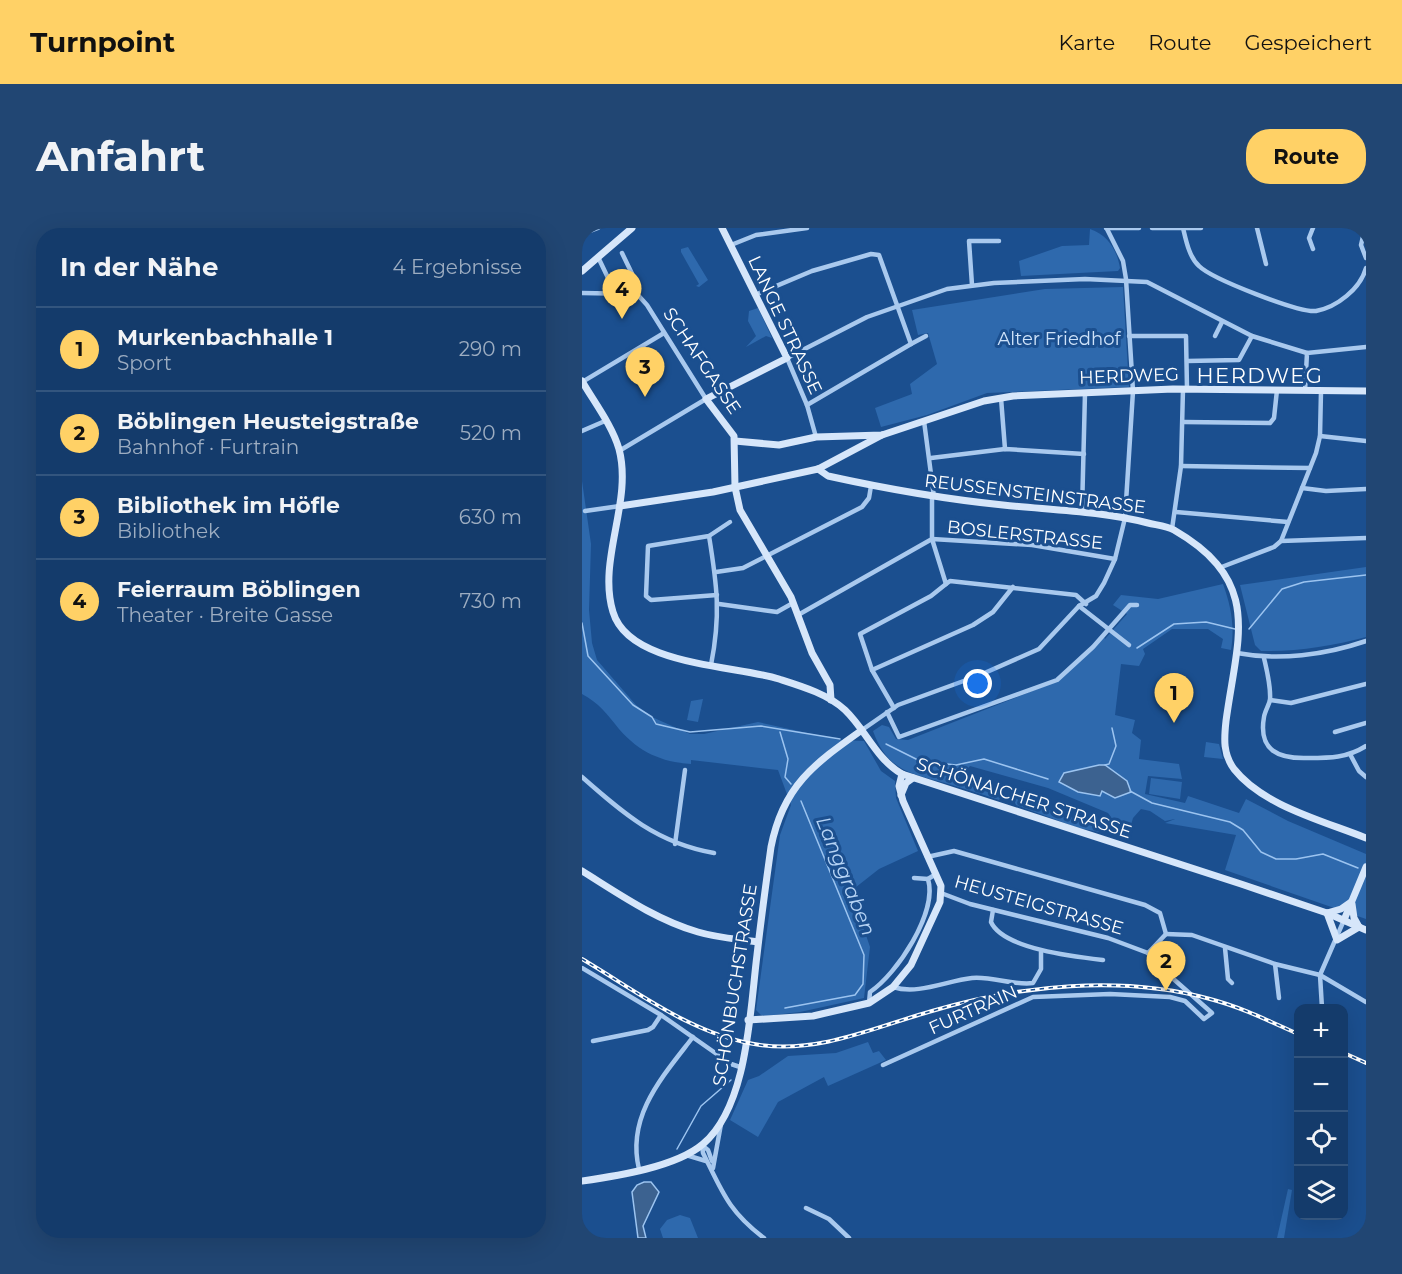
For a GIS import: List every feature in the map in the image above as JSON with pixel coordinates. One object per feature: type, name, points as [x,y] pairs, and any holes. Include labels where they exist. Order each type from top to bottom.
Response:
[{"type":"street","points":[[582,234],[598,228]]},
{"type":"street","points":[[582,271],[631,228]]},
{"type":"street","name":"LANGE STRASSE","points":[[722,228],[787,358],[807,405],[816,437]]},
{"type":"street","points":[[731,245],[756,235],[807,228]]},
{"type":"street","points":[[862,730],[894,708],[980,675],[1039,649],[1079,606],[1086,604],[1096,596],[1115,559],[1125,518],[1133,391],[1126,279],[1123,261],[1106,228],[1139,228]]},
{"type":"street","points":[[1152,228],[1201,228]]},
{"type":"street","points":[[1257,228],[1266,264]]},
{"type":"street","points":[[1313,228],[1309,238],[1313,249]]},
{"type":"street","points":[[1365,228],[1361,245],[1366,258]]},
{"type":"street","points":[[1183,229],[1191,255],[1199,267],[1249,291],[1313,311],[1328,308],[1349,294],[1364,277],[1366,268]]},
{"type":"street","points":[[972,285],[969,241],[999,241]]},
{"type":"street","points":[[582,293],[637,294],[637,284],[622,253]]},
{"type":"street","points":[[754,295],[812,270],[878,254],[911,344]]},
{"type":"street","points":[[598,257],[610,282],[610,293]]},
{"type":"street","points":[[619,451],[706,399],[895,305],[947,289],[972,285],[1044,280],[1126,279],[1147,282],[1252,336],[1307,353],[1366,347]]},
{"type":"street","name":"SCHAFGASSE","points":[[637,294],[706,399],[731,430],[735,441]]},
{"type":"street","points":[[1215,336],[1222,322]]},
{"type":"street","points":[[664,333],[582,381],[619,451],[622,487],[613,545],[611,586],[613,612],[618,622],[637,640],[657,652],[773,678],[831,700],[830,685],[812,653],[793,603],[740,510],[735,488],[735,441]]},
{"type":"street","points":[[807,405],[926,336]]},
{"type":"street","points":[[1130,336],[1186,336],[1187,361],[1181,466],[1172,529]]},
{"type":"street","points":[[1187,361],[1239,360],[1252,336]]},
{"type":"street","points":[[1305,391],[1307,353]]},
{"type":"street","name":"HERDWEG","points":[[735,441],[756,445],[779,445],[816,437],[882,435],[1001,398],[1185,389],[1366,391]]},
{"type":"street","points":[[1184,422],[1270,423],[1274,418],[1277,390]]},
{"type":"street","points":[[1219,568],[1274,547],[1281,541],[1320,436],[1321,391]]},
{"type":"street","points":[[1082,513],[1085,393]]},
{"type":"street","points":[[1001,398],[1005,449]]},
{"type":"street","points":[[582,431],[605,421]]},
{"type":"street","points":[[924,421],[931,458],[932,539],[946,584]]},
{"type":"street","points":[[585,511],[735,488],[818,469],[882,435]]},
{"type":"street","points":[[1320,436],[1366,441]]},
{"type":"street","points":[[931,458],[1005,449],[1084,454]]},
{"type":"street","points":[[1181,466],[1310,468]]},
{"type":"street","name":"REUSSENSTEINSTRASSE","points":[[818,469],[828,476],[933,497],[1125,518],[1172,529],[1219,568],[1227,579],[1239,608],[1240,636],[1225,741],[1225,752],[1234,768],[1251,783],[1288,807],[1366,838]]},
{"type":"street","points":[[736,472],[742,482],[754,483]]},
{"type":"street","points":[[716,572],[743,568],[862,507],[869,498],[871,486]]},
{"type":"street","points":[[1302,488],[1326,491],[1366,489]]},
{"type":"street","points":[[1176,512],[1288,522]]},
{"type":"street","points":[[717,595],[654,600],[646,596],[648,546],[709,536],[730,522]]},
{"type":"street","points":[[709,536],[719,604],[711,665]]},
{"type":"street","points":[[1281,541],[1366,538]]},
{"type":"street","points":[[798,615],[932,539]]},
{"type":"street","name":"BOSLERSTRASSE","points":[[932,539],[1032,545],[1115,559]]},
{"type":"street","points":[[894,708],[872,670],[860,634],[931,596],[950,581],[1076,595],[1086,604]]},
{"type":"street","points":[[872,670],[973,625],[993,612],[1013,587]]},
{"type":"street","points":[[719,604],[777,612],[793,603]]},
{"type":"street","points":[[887,712],[899,737],[1057,680],[1093,647],[1130,605],[1137,605]]},
{"type":"street","points":[[1079,606],[1129,645]]},
{"type":"street","points":[[1238,652],[1264,658],[1329,651],[1366,641]]},
{"type":"street","points":[[1264,658],[1270,700],[1264,714],[1262,731],[1271,751],[1296,759],[1351,756],[1366,746]]},
{"type":"street","points":[[1270,700],[1291,703],[1366,684]]},
{"type":"street","name":"SCHÖNAICHER STRASSE","points":[[831,700],[846,711],[880,757],[902,774],[982,798],[1327,913],[1363,929]]},
{"type":"street","points":[[1335,732],[1366,723]]},
{"type":"street","name":"SCHÖNBUCHSTRASSE","points":[[582,1181],[639,1169],[686,1155],[702,1145],[721,1124],[730,1104],[740,1067],[771,847],[784,805],[806,772],[862,730]]},
{"type":"street","points":[[1351,756],[1359,771],[1366,777]]},
{"type":"street","points":[[675,844],[685,770]]},
{"type":"street","name":"HEUSTEIGSTRASSE","points":[[902,774],[899,786],[901,795],[936,874],[941,893],[993,910],[1108,938],[1148,953],[1153,961],[1212,1013]]},
{"type":"street","points":[[582,777],[625,814],[675,844],[714,853]]},
{"type":"street","points":[[901,795],[906,783],[914,778]]},
{"type":"street","points":[[927,857],[954,851],[1145,905],[1160,913],[1166,934]]},
{"type":"street","points":[[1322,1004],[1320,975],[1366,867]]},
{"type":"street","points":[[582,871],[658,916],[676,924],[705,934],[758,942]]},
{"type":"street","points":[[914,878],[928,879],[936,874]]},
{"type":"street","points":[[869,1004],[870,992],[896,970],[909,947],[930,898],[928,879]]},
{"type":"street","points":[[748,1020],[813,1016],[869,1004],[893,987],[920,950],[941,893]]},
{"type":"street","points":[[1337,939],[1327,913],[1341,909],[1351,902]]},
{"type":"street","points":[[1337,939],[1363,929],[1352,913],[1351,902]]},
{"type":"street","points":[[993,910],[992,922],[999,931],[1041,952],[1103,960]]},
{"type":"street","points":[[1148,953],[1166,934],[1192,935],[1275,964],[1320,975],[1366,1002]]},
{"type":"street","points":[[1225,948],[1228,979],[1232,983]]},
{"type":"street","points":[[893,987],[906,991],[971,978],[996,978],[1033,983],[1041,969],[1041,952]]},
{"type":"street","points":[[1275,964],[1279,998]]},
{"type":"street","points":[[582,968],[662,1015],[731,1064],[740,1067]]},
{"type":"street","name":"FURTRAIN","points":[[883,1065],[1033,997],[1146,994],[1185,1001],[1204,1019],[1212,1013]]},
{"type":"street","points":[[593,1041],[654,1027],[662,1015]]},
{"type":"street","points":[[639,1169],[637,1132],[643,1107],[693,1037]]},
{"type":"street","points":[[710,1163],[721,1124]]},
{"type":"street","points":[[702,1145],[708,1150],[710,1163],[727,1202],[750,1227],[764,1238]]},
{"type":"street","points":[[686,1155],[710,1163]]},
{"type":"street","points":[[806,1208],[829,1219],[849,1238]]},
{"type":"green space","points":[[1090,229],[1102,235],[1111,244],[1119,261],[1118,271],[1021,276],[1019,261],[1062,246],[1089,245]]},
{"type":"green space","points":[[688,247],[708,280],[699,287],[696,286],[699,284],[681,252],[681,249]]},
{"type":"green space","name":"Alter Friedhof","points":[[1123,287],[1129,387],[987,393],[927,415],[881,427],[875,408],[912,394],[910,384],[937,364],[928,333],[918,335],[912,310],[1045,289]]},
{"type":"green space","points":[[758,308],[772,338],[766,336],[746,347],[756,336],[748,321],[749,311]]},
{"type":"green space","points":[[582,481],[591,544],[589,610],[592,643],[597,660],[636,705],[652,717],[690,734],[704,734],[758,722],[839,740],[864,741],[881,771],[895,781],[896,798],[918,851],[879,869],[851,891],[870,947],[864,998],[800,1012],[765,1016],[756,1010],[780,835],[791,805],[778,770],[691,760],[691,764],[660,758],[634,744],[598,705],[582,694]]},
{"type":"green space","points":[[1366,567],[1366,637],[1301,649],[1261,651],[1255,645],[1240,585]]},
{"type":"green space","points":[[1223,584],[1231,616],[1233,633],[1231,650],[1221,648],[1223,639],[1208,629],[1172,629],[1143,649],[1145,654],[1139,666],[1121,664],[1115,715],[1135,720],[1132,733],[1141,740],[1139,759],[1179,764],[1182,779],[1148,776],[1145,794],[1185,803],[1188,796],[1239,813],[1246,799],[1288,821],[1366,854],[1366,919],[1225,870],[1236,835],[1165,823],[1175,819],[1165,821],[1150,811],[1141,809],[1133,818],[1127,839],[1112,833],[1111,817],[1108,813],[1048,788],[970,766],[964,772],[959,773],[959,782],[1002,796],[999,800],[910,772],[892,762],[873,731],[882,725],[889,727],[896,739],[908,740],[1058,681],[1104,637],[1105,639],[1127,614],[1113,605],[1121,595],[1158,599]]},
{"type":"green space","points":[[703,699],[698,722],[687,720],[691,701]]},
{"type":"green space","points":[[1206,742],[1219,744],[1223,759],[1204,757]]},
{"type":"green space","points":[[1151,778],[1182,782],[1180,799],[1149,794]]},
{"type":"green space","points":[[1016,796],[1018,800],[1101,827],[1108,825],[1105,833],[1078,828],[1016,805],[1013,798]]},
{"type":"green space","points":[[868,1042],[873,1053],[879,1051],[886,1060],[828,1086],[824,1077],[778,1102],[758,1137],[730,1120],[748,1080],[759,1076],[788,1056],[836,1053]]},
{"type":"green space","points":[[1288,1189],[1292,1190],[1284,1238],[1277,1238]]},
{"type":"green space","points":[[680,1215],[690,1218],[698,1238],[663,1238],[660,1229],[667,1220]]},
{"type":"shaded area","points":[[1105,765],[1127,781],[1131,792],[1115,798],[1102,791],[1100,796],[1078,792],[1059,782],[1064,773]]},
{"type":"shaded area","points":[[651,1182],[659,1192],[643,1226],[646,1238],[638,1238],[632,1192],[637,1185]]},
{"type":"waterway","points":[[1249,629],[1282,589],[1304,582],[1366,575]]},
{"type":"waterway","points":[[1137,648],[1174,624],[1206,622],[1235,629]]},
{"type":"waterway","points":[[582,623],[588,656],[633,705],[652,717],[656,724],[690,732],[761,726],[840,739]]},
{"type":"waterway","points":[[1105,765],[1109,764],[1116,746],[1112,728]]},
{"type":"waterway","name":"Langgraben","points":[[780,732],[788,759],[785,777],[791,784]]},
{"type":"waterway","points":[[886,744],[920,761],[956,765],[984,759],[1048,779]]},
{"type":"waterway","points":[[1130,791],[1152,803],[1230,822],[1243,830],[1261,852],[1276,859],[1296,859],[1323,854],[1358,868]]},
{"type":"waterway","name":"Langgraben","points":[[785,1008],[855,995],[863,984],[864,955],[801,801]]},
{"type":"waterway","name":"Langgraben","points":[[677,1149],[701,1106],[731,1080]]},
{"type":"railway","points":[[582,959],[689,1023],[736,1040],[760,1045],[783,1046],[826,1042],[965,1002],[1035,989],[1106,985],[1142,987],[1210,999],[1244,1010],[1294,1032]]},
{"type":"railway","points":[[1348,1055],[1366,1063]]},
{"type":"place","name":"Feierraum Böblingen","points":[[622,319]]},
{"type":"place","name":"Bibliothek im Höfle","points":[[645,397]]},
{"type":"place","name":"Murkenbachhalle 1","points":[[1174,723]]},
{"type":"place","name":"Böblingen Heusteigstraße","points":[[1166,991]]},
{"type":"district","name":"HERDWEG","points":[[1260,376]]}]
